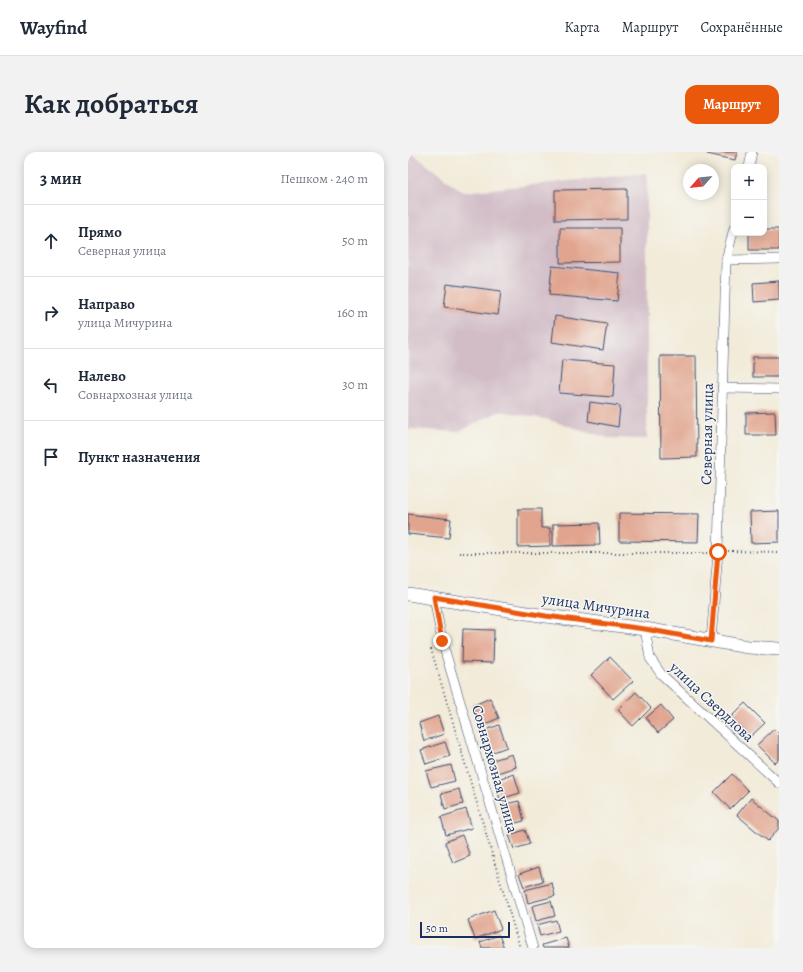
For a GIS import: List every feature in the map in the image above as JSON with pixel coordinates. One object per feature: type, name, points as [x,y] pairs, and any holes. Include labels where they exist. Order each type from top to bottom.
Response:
[{"type":"main road","name":"улица Мичурина","points":[[408,594],[546,616],[645,629],[748,647],[779,649]]},
{"type":"street","points":[[750,164],[752,152]]},
{"type":"street","name":"Северная улица","points":[[711,641],[718,552],[726,260],[732,236]]},
{"type":"street","points":[[726,260],[779,259]]},
{"type":"street","points":[[722,388],[779,388]]},
{"type":"street","name":"Совнархозная улица","points":[[434,597],[442,641],[533,948]]},
{"type":"street","name":"улица Свердлова","points":[[645,629],[650,658],[661,674],[779,783]]},
{"type":"path","points":[[459,553],[705,554],[718,552],[779,552]]},
{"type":"path","points":[[431,648],[520,948]]},
{"type":"shaded area","points":[[408,152],[463,192],[647,173],[647,439],[608,438],[545,419],[500,411],[458,432],[408,429]]},
{"type":"building","points":[[707,152],[737,152],[735,160],[707,154]]},
{"type":"building","points":[[627,189],[627,219],[555,220],[555,190]]},
{"type":"building","points":[[560,228],[620,228],[620,262],[560,263]]},
{"type":"building","points":[[767,229],[779,229],[779,250],[749,250],[749,236],[767,236]]},
{"type":"building","points":[[552,266],[620,273],[617,301],[549,295]]},
{"type":"building","points":[[779,281],[779,300],[754,302],[753,283]]},
{"type":"building","points":[[447,284],[501,291],[498,315],[444,307]]},
{"type":"building","points":[[555,316],[607,324],[603,350],[552,342]]},
{"type":"building","points":[[660,356],[696,356],[697,457],[661,458]]},
{"type":"building","points":[[753,357],[779,357],[779,377],[753,377]]},
{"type":"building","points":[[562,360],[615,364],[613,397],[559,393]]},
{"type":"building","points":[[590,402],[620,406],[618,427],[588,421]]},
{"type":"building","points":[[775,412],[776,435],[746,435],[746,413]]},
{"type":"building","points":[[518,509],[541,509],[541,528],[550,528],[550,546],[518,547]]},
{"type":"building","points":[[779,511],[779,542],[751,543],[750,512]]},
{"type":"building","points":[[619,513],[699,514],[698,542],[619,541]]},
{"type":"building","points":[[408,514],[451,519],[449,538],[408,534]]},
{"type":"building","points":[[599,523],[600,545],[553,546],[553,524]]},
{"type":"building","points":[[463,629],[494,630],[493,663],[462,662]]},
{"type":"building","points":[[610,657],[633,681],[613,699],[591,675]]},
{"type":"building","points":[[636,692],[651,708],[633,726],[618,710]]},
{"type":"building","points":[[490,698],[499,718],[481,726],[472,706]]},
{"type":"building","points":[[745,703],[765,723],[750,737],[731,717]]},
{"type":"building","points":[[661,705],[673,720],[658,733],[646,718]]},
{"type":"building","points":[[438,716],[444,734],[424,741],[419,723]]},
{"type":"building","points":[[499,725],[507,747],[488,754],[480,732]]},
{"type":"building","points":[[774,729],[779,734],[779,760],[775,763],[757,745]]},
{"type":"building","points":[[445,742],[450,756],[426,764],[421,750]]},
{"type":"building","points":[[512,754],[516,767],[494,774],[490,761]]},
{"type":"building","points":[[451,765],[455,781],[431,787],[426,771]]},
{"type":"building","points":[[514,774],[520,793],[500,799],[494,780]]},
{"type":"building","points":[[732,774],[748,791],[730,809],[714,792]]},
{"type":"building","points":[[459,789],[463,804],[445,809],[441,794]]},
{"type":"building","points":[[751,798],[779,821],[779,828],[768,841],[737,815]]},
{"type":"building","points":[[519,801],[524,821],[507,825],[501,805]]},
{"type":"building","points":[[466,809],[472,828],[446,835],[441,817]]},
{"type":"building","points":[[525,830],[530,844],[514,849],[509,835]]},
{"type":"building","points":[[462,835],[470,856],[453,863],[445,842]]},
{"type":"building","points":[[539,867],[543,881],[524,887],[519,874]]},
{"type":"building","points":[[552,883],[555,896],[528,903],[525,890]]},
{"type":"building","points":[[551,901],[555,916],[536,921],[532,906]]},
{"type":"building","points":[[494,910],[501,929],[475,939],[468,920]]},
{"type":"building","points":[[556,920],[559,931],[540,936],[537,925]]},
{"type":"building","points":[[499,935],[504,948],[482,948],[480,942]]},
{"type":"building","points":[[566,938],[569,948],[543,948],[542,945]]},
{"type":"route","points":[[442,641],[434,597],[546,616],[645,629],[711,641],[718,552]]}]
